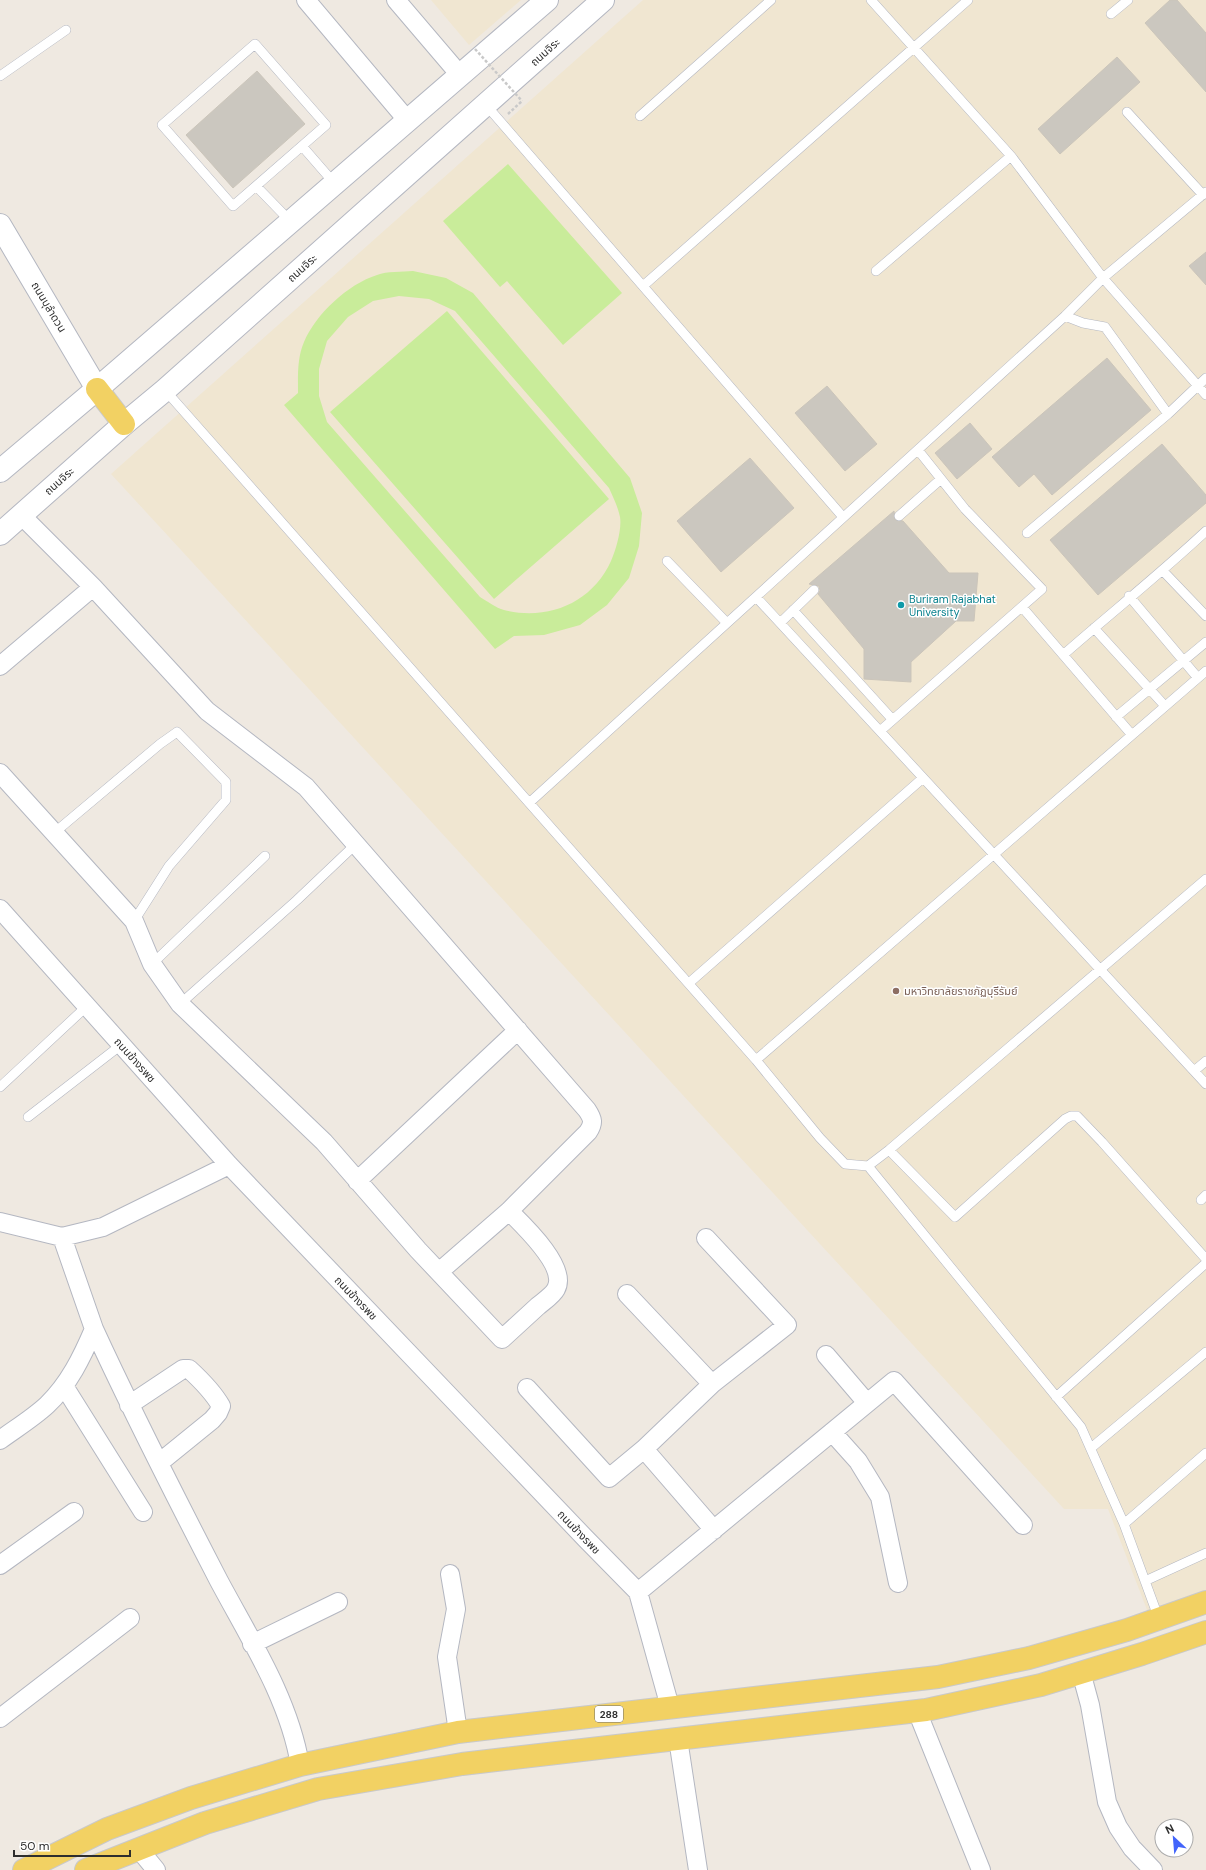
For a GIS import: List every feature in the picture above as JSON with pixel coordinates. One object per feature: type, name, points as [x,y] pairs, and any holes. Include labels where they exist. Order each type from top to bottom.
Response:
[{"type":"main road","points":[[0,471],[547,0]]},
{"type":"main road","name":"ถนนจิระ","points":[[0,534],[124,424],[165,390],[604,0]]},
{"type":"main road","name":"ถนนบุลำดวน","points":[[0,225],[97,389]]},
{"type":"main road","points":[[97,389],[124,424]]},
{"type":"main road","name":"288","points":[[24,1870],[107,1829],[191,1798],[300,1765],[458,1732],[938,1677],[1029,1658],[1127,1630],[1206,1602]]},
{"type":"main road","points":[[86,1870],[204,1823],[318,1790],[462,1764],[917,1711],[1041,1685],[1142,1654],[1206,1632]]},
{"type":"main road","points":[[670,1707],[678,1739]]},
{"type":"street","points":[[396,0],[460,75]]},
{"type":"street","points":[[311,2],[408,121]]},
{"type":"street","points":[[21,515],[93,587],[207,711],[306,787],[518,1030],[587,1110],[593,1119],[592,1125],[588,1132],[509,1210],[440,1271]]},
{"type":"street","points":[[0,666],[93,587]]},
{"type":"street","points":[[0,773],[134,921],[152,964],[180,1004],[324,1142],[418,1250],[440,1271],[502,1339],[549,1297],[556,1289],[558,1281],[554,1264],[544,1250],[509,1210]]},
{"type":"street","name":"ถนนข้างรพช","points":[[0,909],[229,1165],[638,1592],[670,1707]]},
{"type":"street","points":[[357,1181],[518,1030]]},
{"type":"street","points":[[0,1222],[62,1237],[104,1226],[229,1165]]},
{"type":"street","points":[[62,1237],[94,1329],[129,1405],[252,1644],[293,1729],[300,1765]]},
{"type":"street","points":[[528,1388],[609,1478],[644,1449],[712,1384],[787,1325],[706,1238]]},
{"type":"street","points":[[627,1294],[712,1384]]},
{"type":"street","points":[[0,1440],[47,1405],[64,1386],[79,1364],[94,1329]]},
{"type":"street","points":[[826,1355],[867,1403]]},
{"type":"street","points":[[129,1405],[183,1369],[189,1369],[216,1398],[220,1406],[218,1413],[212,1420],[159,1463]]},
{"type":"street","points":[[638,1592],[894,1381],[1023,1525]]},
{"type":"street","points":[[64,1386],[143,1512]]},
{"type":"street","points":[[832,1432],[858,1461],[880,1497],[898,1583]]},
{"type":"street","points":[[644,1449],[714,1530]]},
{"type":"street","points":[[0,1565],[74,1512]]},
{"type":"street","points":[[450,1574],[456,1609],[447,1657],[458,1732]]},
{"type":"street","points":[[252,1644],[338,1602]]},
{"type":"street","points":[[0,1718],[130,1618]]},
{"type":"street","points":[[1081,1672],[1090,1705],[1107,1802],[1118,1827],[1132,1848],[1153,1870]]},
{"type":"street","points":[[917,1711],[981,1870]]},
{"type":"street","points":[[678,1739],[698,1870]]},
{"type":"street","points":[[138,1848],[156,1870]]},
{"type":"lane","points":[[640,116],[771,0]]},
{"type":"lane","points":[[871,0],[1011,156],[1103,278],[1206,396]]},
{"type":"lane","points":[[643,286],[968,0]]},
{"type":"lane","points":[[1111,14],[1128,0]]},
{"type":"lane","points":[[0,76],[66,30]]},
{"type":"lane","points":[[255,44],[326,125],[256,186],[233,206],[162,124],[255,44]]},
{"type":"lane","points":[[486,105],[843,517]]},
{"type":"lane","points":[[530,803],[1065,316],[1103,278],[1204,194],[1127,112]]},
{"type":"lane","points":[[302,146],[335,184]]},
{"type":"lane","points":[[876,271],[1011,156]]},
{"type":"lane","points":[[256,186],[291,222]]},
{"type":"lane","points":[[1065,316],[1084,323],[1106,327],[1168,414]]},
{"type":"lane","points":[[1027,533],[1168,414],[1206,378]]},
{"type":"lane","points":[[165,390],[756,1060],[820,1138],[845,1164],[868,1166],[889,1150],[1206,879]]},
{"type":"lane","points":[[880,731],[1042,589],[965,509],[918,450]]},
{"type":"lane","points":[[898,516],[941,479]]},
{"type":"lane","points":[[1062,655],[1129,596],[1163,571],[1206,530]]},
{"type":"lane","points":[[667,560],[727,623]]},
{"type":"lane","points":[[1163,571],[1206,616]]},
{"type":"lane","points":[[780,623],[814,590]]},
{"type":"lane","points":[[1129,596],[1198,678]]},
{"type":"lane","points":[[756,597],[1206,1084]]},
{"type":"lane","points":[[1022,607],[1132,735]]},
{"type":"lane","points":[[793,610],[892,719]]},
{"type":"lane","points":[[1094,628],[1165,706]]},
{"type":"lane","points":[[1116,717],[1206,642]]},
{"type":"lane","points":[[756,1060],[1206,672]]},
{"type":"lane","points":[[54,832],[160,744],[177,732],[226,782],[226,800],[169,866],[134,921]]},
{"type":"lane","points":[[689,984],[923,778]]},
{"type":"lane","points":[[180,1004],[356,844]]},
{"type":"lane","points":[[152,964],[265,856]]},
{"type":"lane","points":[[0,1087],[87,1006]]},
{"type":"lane","points":[[28,1117],[122,1044]]},
{"type":"lane","points":[[1194,1071],[1206,1061]]},
{"type":"lane","points":[[889,1150],[955,1217],[1065,1119],[1071,1116],[1077,1116],[1107,1147],[1206,1259]]},
{"type":"lane","points":[[868,1166],[1081,1427],[1124,1524],[1159,1619]]},
{"type":"lane","points":[[1056,1397],[1206,1263]]},
{"type":"lane","points":[[1090,1448],[1206,1352]]},
{"type":"lane","points":[[1124,1524],[1206,1453]]},
{"type":"lane","points":[[1145,1581],[1205,1557]]},
{"type":"path","points":[[474,49],[522,101],[500,121]]},
{"type":"shaded area","points":[[431,0],[521,0],[469,45]]},
{"type":"shaded area","name":"มหาวิทยาลัยราชภัฏบุรีรัมย์","points":[[643,0],[1206,0],[1206,1593],[1149,1615],[1108,1509],[1064,1509],[111,474]]},
{"type":"green space","points":[[508,164],[622,293],[563,345],[507,281],[500,287],[443,221]]},
{"type":"green space","points":[[413,271],[446,278],[473,293],[630,478],[642,513],[639,546],[629,578],[607,605],[580,625],[544,635],[514,636],[495,649],[284,405],[298,393],[298,367],[300,354],[309,331],[334,301],[355,285],[366,279],[385,273]],"holes":[[[399,296],[429,299],[455,311],[609,488],[620,517],[618,539],[613,556],[603,576],[592,588],[580,598],[567,605],[537,613],[520,613],[501,609],[480,597],[327,422],[319,396],[319,369],[327,341],[348,317],[373,301]]]},
{"type":"green space","points":[[447,311],[609,499],[494,599],[330,412]]},
{"type":"building","points":[[1170,0],[1177,0],[1206,33],[1206,92],[1145,23]]},
{"type":"building","points":[[1117,57],[1140,82],[1060,154],[1038,129]]},
{"type":"building","points":[[257,71],[305,124],[233,188],[186,135]]},
{"type":"building","points":[[1206,252],[1206,285],[1189,266]]},
{"type":"building","points":[[1107,358],[1151,410],[1052,495],[1034,474],[1019,487],[992,457]]},
{"type":"building","points":[[827,386],[877,444],[845,471],[795,413]]},
{"type":"building","points":[[970,423],[992,449],[957,479],[935,453]]},
{"type":"building","points":[[1162,444],[1206,495],[1206,503],[1098,595],[1050,540]]},
{"type":"building","points":[[750,458],[794,508],[721,572],[677,521]]},
{"type":"building","name":"Buriram Rajabhat University","points":[[894,511],[895,520],[903,521],[949,573],[978,573],[974,621],[956,621],[911,662],[911,682],[864,679],[864,649],[818,594],[820,591],[819,586],[809,584]]},
{"type":"place","name":"Buriram Rajabhat University","points":[[901,605]]},
{"type":"place","name":"มหาวิทยาลัยราชภัฏบุรีรัมย์","points":[[896,991]]}]
